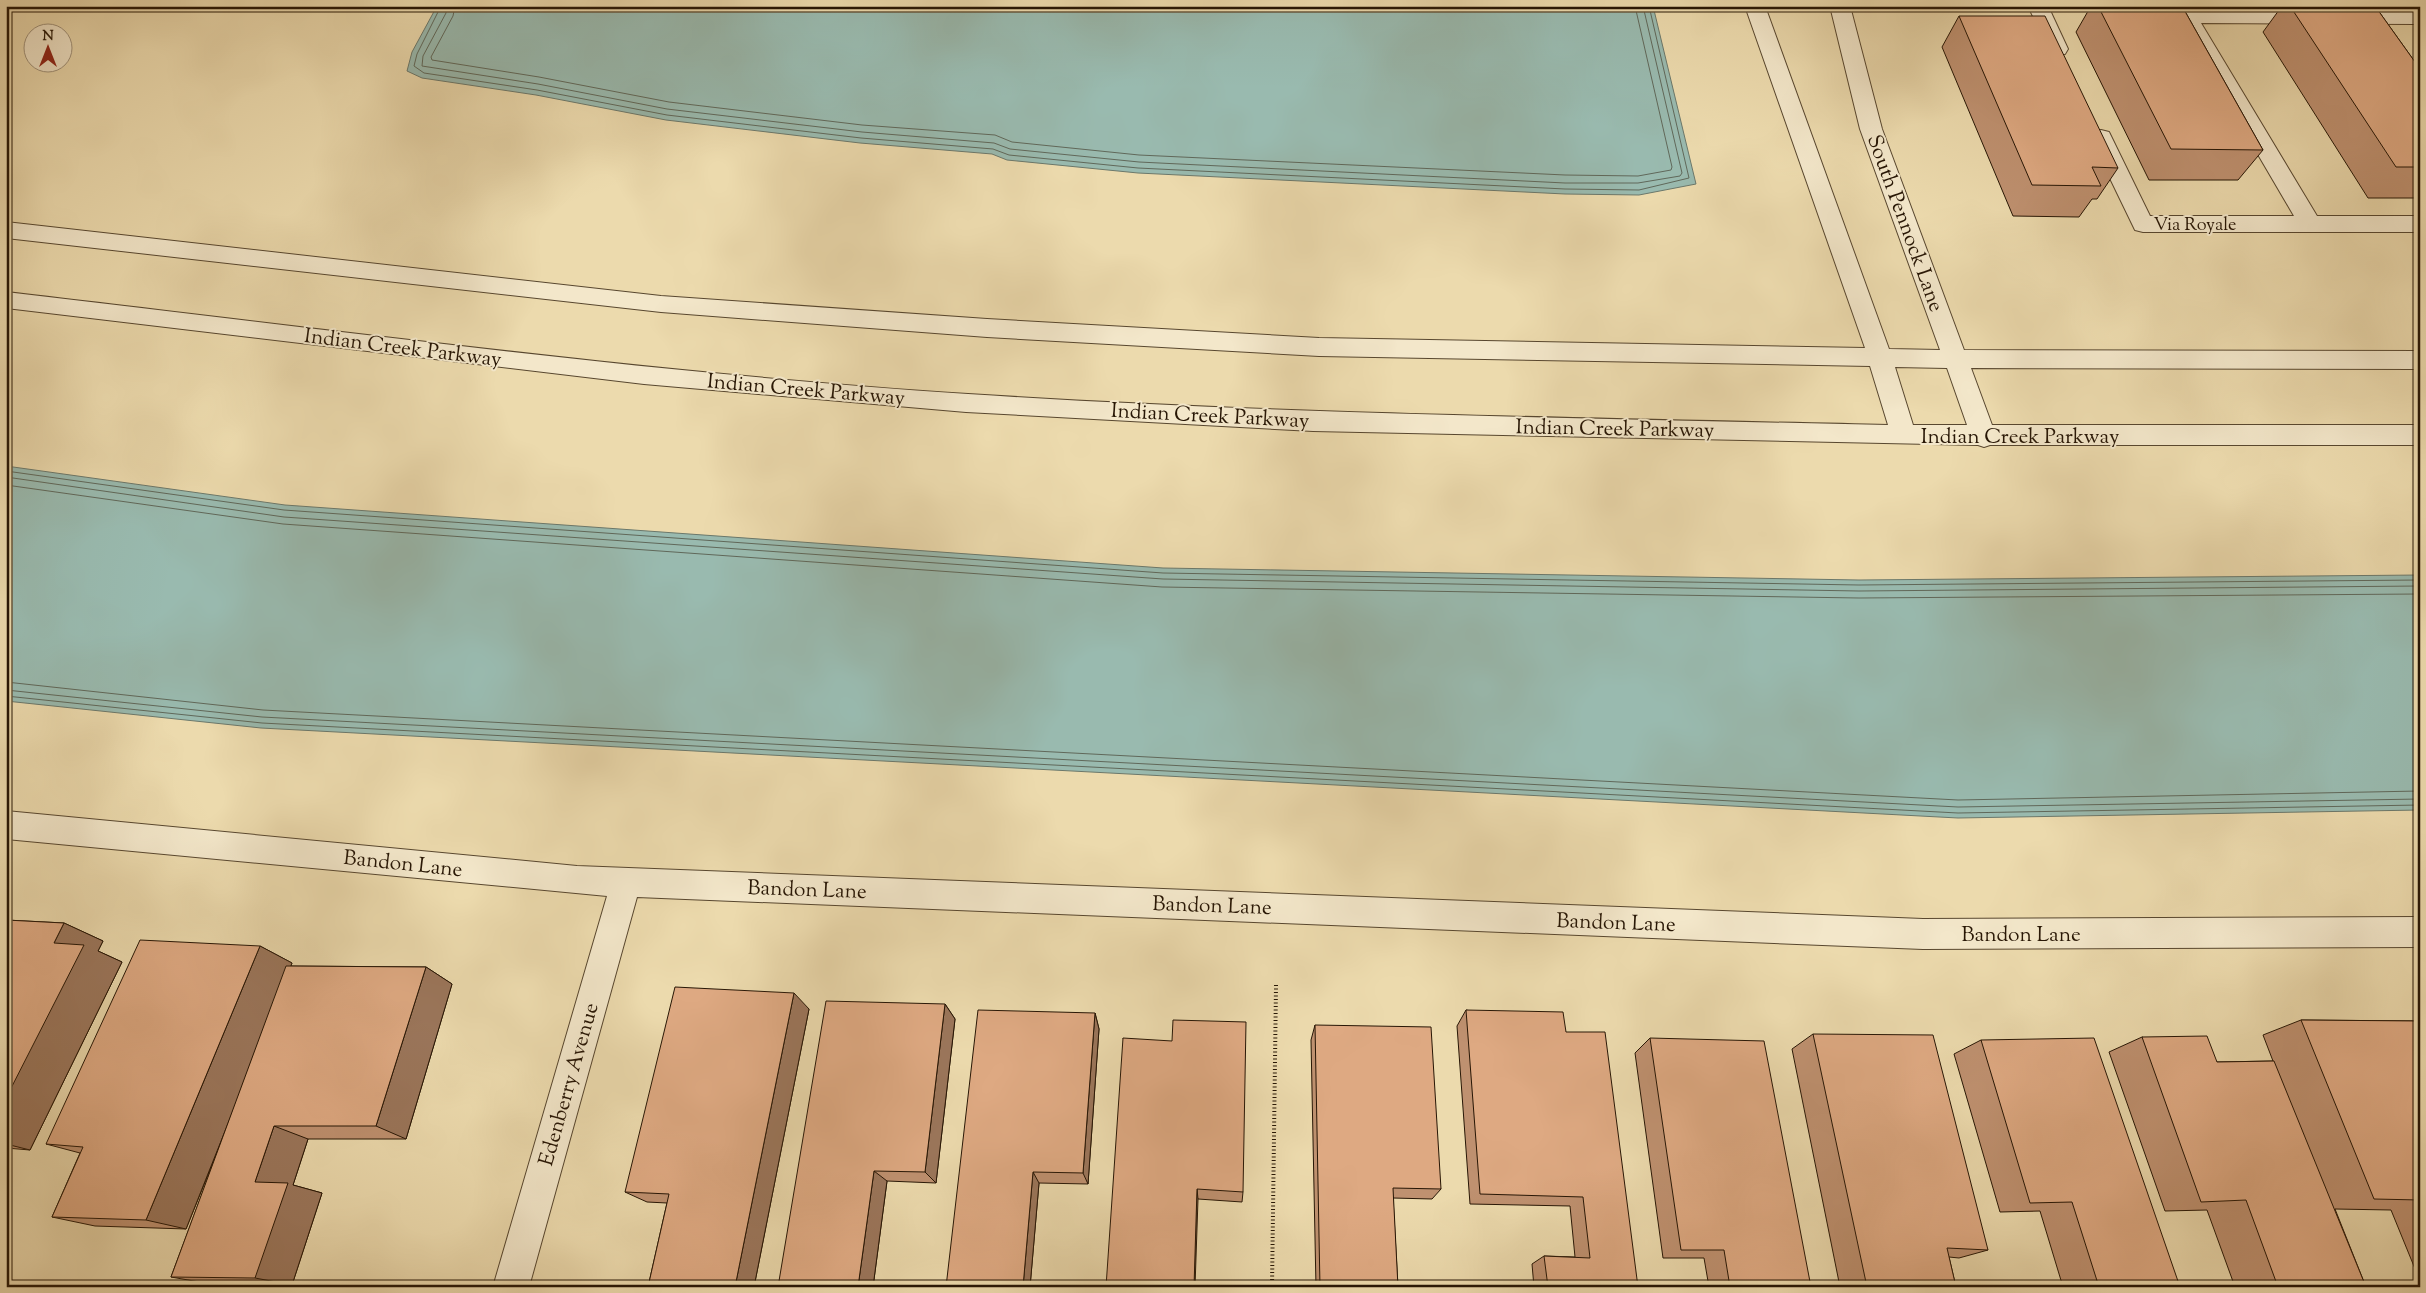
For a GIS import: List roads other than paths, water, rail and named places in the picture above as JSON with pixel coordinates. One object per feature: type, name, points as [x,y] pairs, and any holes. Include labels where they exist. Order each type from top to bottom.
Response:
[{"type":"street","points":[[1755,6],[1880,358],[1903,435]]},
{"type":"street","name":"South Pennock Lane","points":[[1840,6],[1871,129],[1984,436]]},
{"type":"street","points":[[2038,6],[2067,67]]},
{"type":"street","points":[[2184,12],[2372,26],[2418,18]]},
{"type":"street","points":[[2184,12],[2310,224]]},
{"type":"street","name":"Via Royale","points":[[2092,120],[2143,224],[2420,224]]},
{"type":"street","points":[[6,230],[662,304],[987,328],[1319,347],[1957,359],[2420,360]]},
{"type":"street","name":"Indian Creek Parkway","points":[[6,300],[644,374],[966,403],[1313,421],[1903,435],[2420,436]]},
{"type":"street","name":"Bandon Lane","points":[[6,825],[577,880],[1923,934],[2420,932]]},
{"type":"street","name":"Edenberry Avenue","points":[[511,1287],[626,882]]},
{"type":"water","points":[[437,6],[1653,6],[1696,184],[1639,195],[1565,194],[1138,173],[1007,160],[992,154],[860,143],[666,120],[536,95],[422,78],[407,71],[412,52]]},
{"type":"water","points":[[6,466],[285,505],[1163,568],[1859,580],[2420,575],[2420,810],[1958,818],[261,728],[6,701]]}]
